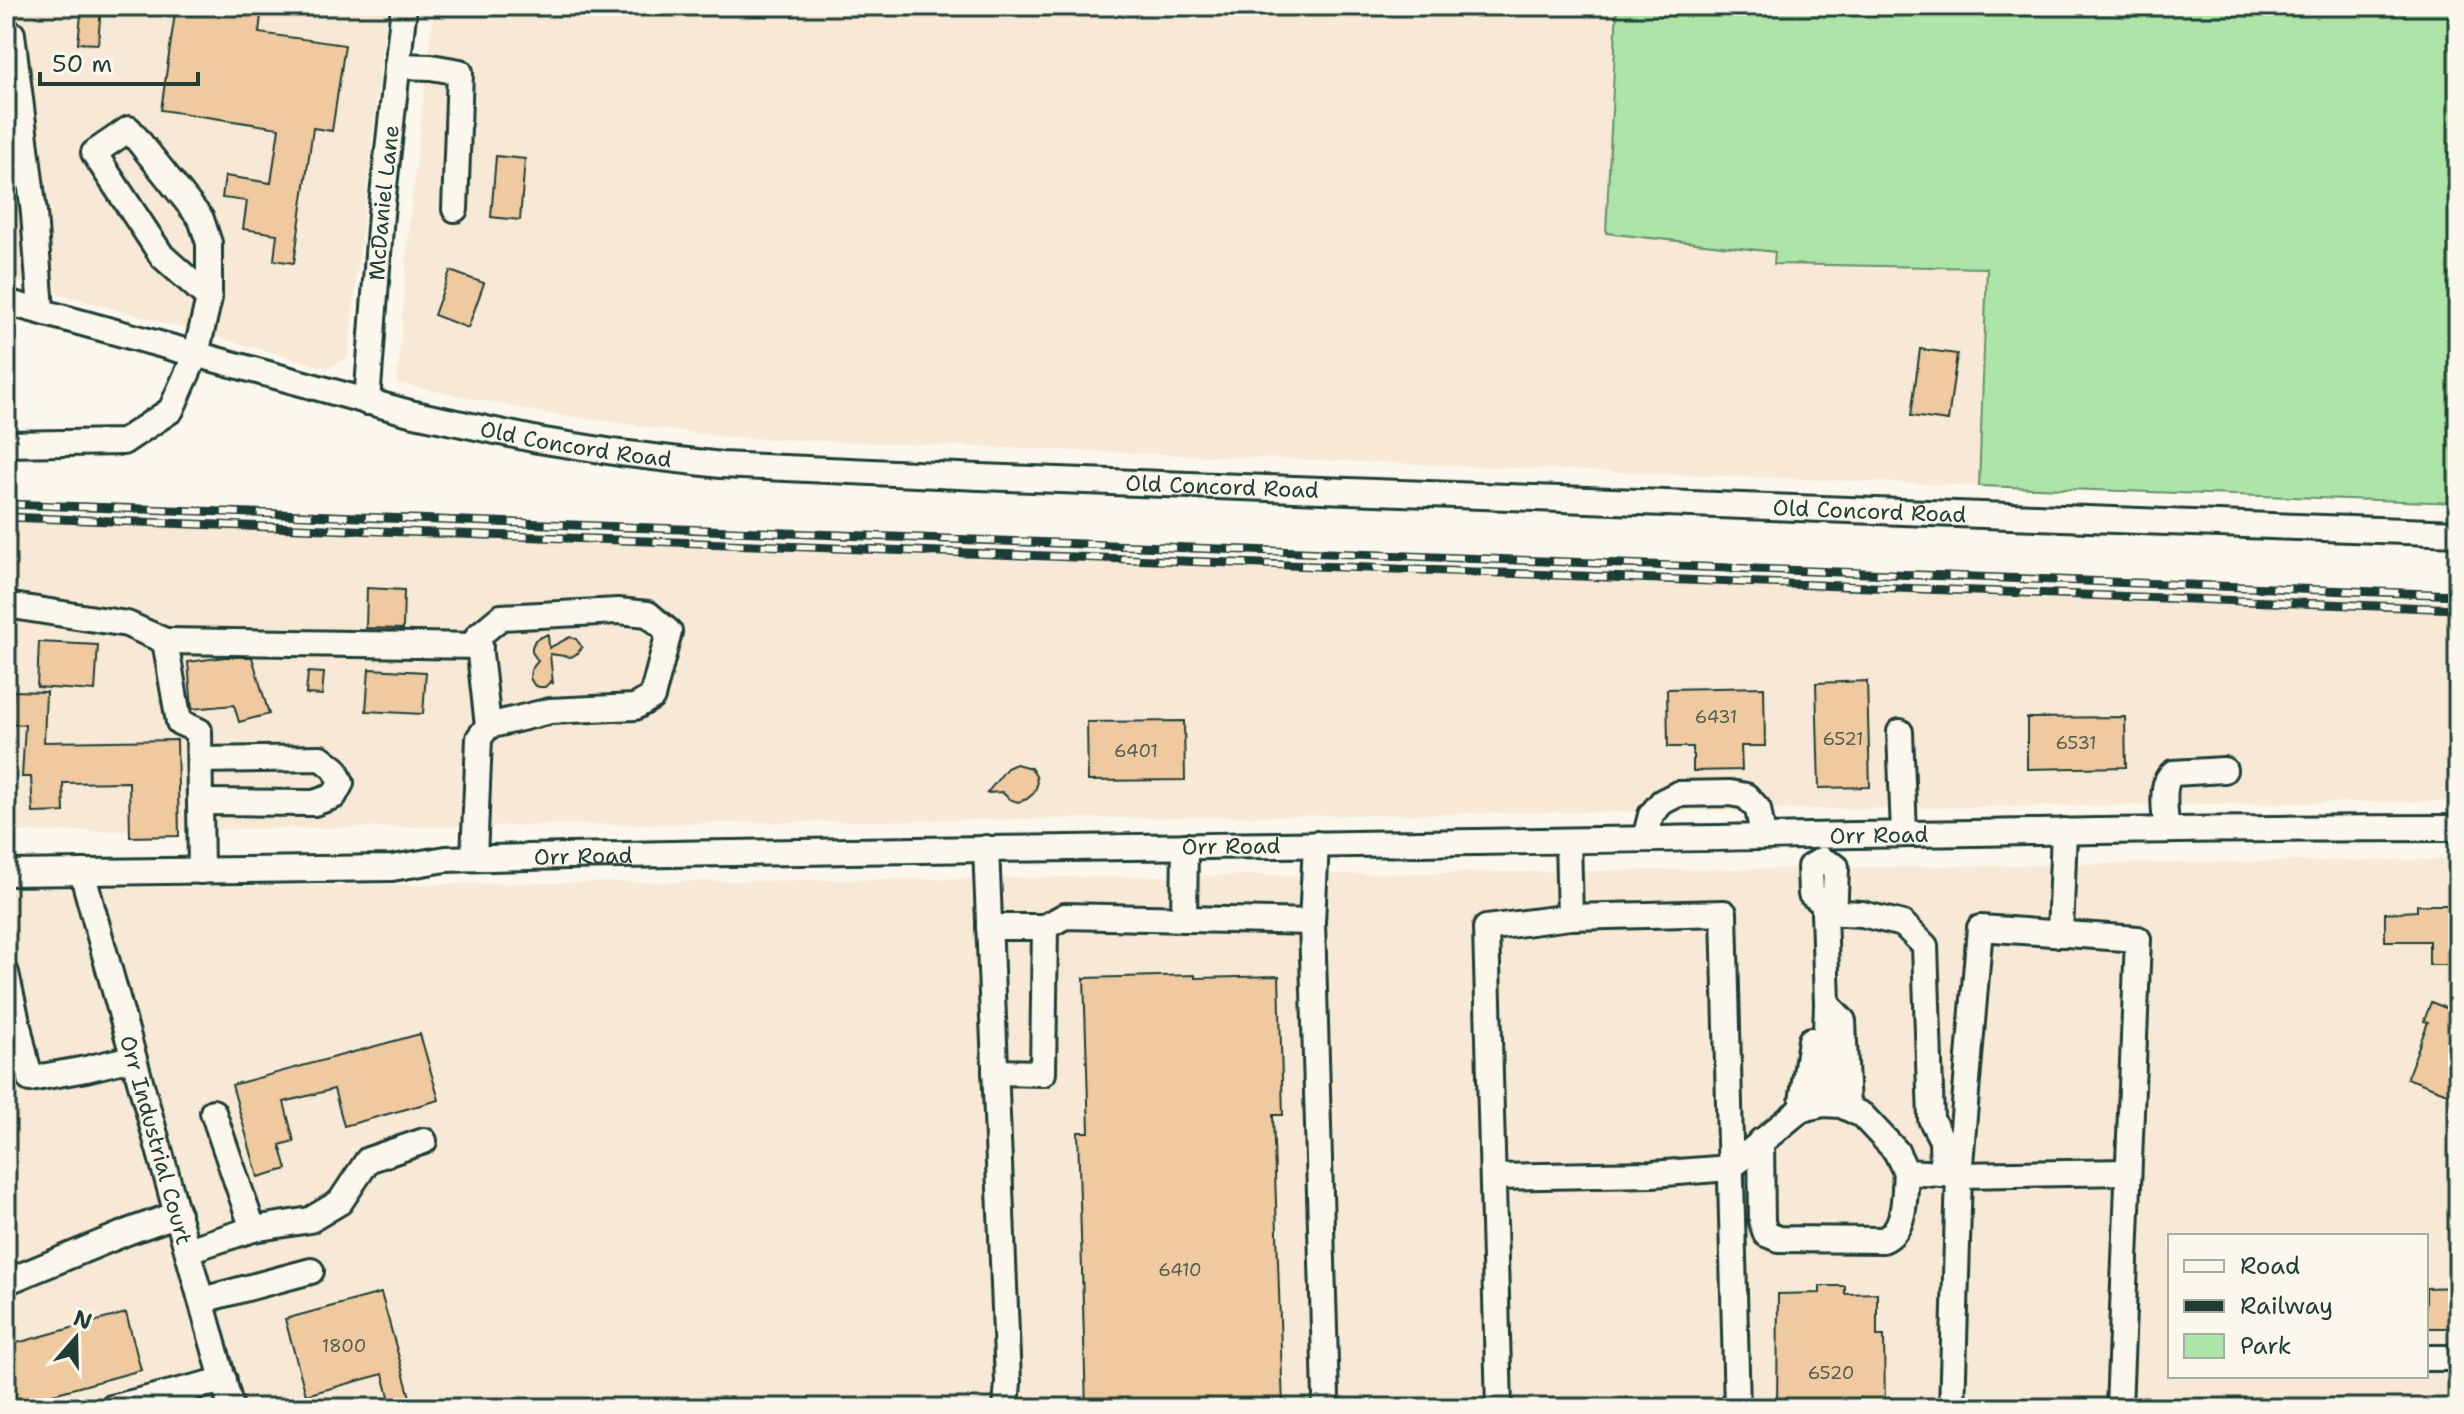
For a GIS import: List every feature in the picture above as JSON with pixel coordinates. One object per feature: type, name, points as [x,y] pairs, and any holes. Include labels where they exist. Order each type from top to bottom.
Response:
[{"type":"street","name":"McDaniel Lane","points":[[367,402],[381,214],[404,6]]},
{"type":"street","points":[[6,35],[12,34],[34,213],[41,311]]},
{"type":"street","points":[[397,66],[460,72],[455,209]]},
{"type":"street","points":[[6,444],[123,442],[171,410],[196,354],[209,298],[209,243],[201,219],[129,129],[94,153],[162,256],[209,298]]},
{"type":"street","name":"Old Concord Road","points":[[6,302],[410,413],[538,440],[721,465],[2458,533]]},
{"type":"street","points":[[6,605],[127,624],[165,641],[480,646]]},
{"type":"street","points":[[474,858],[479,738],[488,726],[550,711],[635,707],[652,697],[669,632],[648,614],[618,611],[501,617],[478,636],[488,726]]},
{"type":"street","points":[[165,641],[179,722],[199,731],[201,871]]},
{"type":"street","points":[[1900,732],[1904,833]]},
{"type":"street","points":[[200,760],[321,758],[335,769],[341,783],[334,796],[314,803],[200,802]]},
{"type":"street","points":[[2166,830],[2165,785],[2168,777],[2173,773],[2224,770]]},
{"type":"street","points":[[1645,839],[1651,815],[1662,802],[1678,794],[1730,793],[1746,796],[1758,809],[1763,836]]},
{"type":"street","name":"Orr Road","points":[[6,873],[392,868],[474,858],[986,848],[1568,841],[1904,833],[2458,828]]},
{"type":"street","points":[[2060,934],[2064,831]]},
{"type":"street","points":[[1822,835],[1822,860],[1836,867],[1835,895],[1824,908],[1827,1004],[1824,1084],[1840,1106]]},
{"type":"street","points":[[1568,841],[1570,917]]},
{"type":"street","points":[[1316,844],[1312,922],[1324,1408]]},
{"type":"street","points":[[1184,919],[1185,846]]},
{"type":"street","points":[[986,848],[1008,1382],[1006,1408]]},
{"type":"street","name":"Orr Industrial Court","points":[[82,872],[231,1408]]},
{"type":"street","points":[[1824,908],[1903,924],[1925,946],[1931,1119],[1942,1140],[1951,1174]]},
{"type":"street","points":[[1499,1408],[1486,928],[1570,917],[1724,913],[1737,1408]]},
{"type":"street","points":[[989,927],[1045,927],[1065,916],[1312,922]]},
{"type":"street","points":[[995,1072],[1043,1073],[1045,927]]},
{"type":"street","points":[[1952,1408],[1951,1174],[1980,928],[2138,939],[2119,1408]]},
{"type":"street","points":[[6,973],[30,1079],[132,1058]]},
{"type":"street","points":[[1801,1109],[1813,1016],[1827,1004]]},
{"type":"street","points":[[1493,1177],[1652,1174],[1730,1168],[1761,1141],[1801,1109],[1840,1106],[1862,1115],[1896,1151],[1906,1172],[1901,1221],[1893,1236],[1883,1240],[1779,1239],[1766,1234],[1762,1222],[1761,1141]]},
{"type":"street","points":[[213,1112],[253,1229]]},
{"type":"street","points":[[188,1250],[253,1229],[310,1220],[340,1202],[368,1160],[424,1141]]},
{"type":"street","points":[[1906,1172],[2128,1172]]},
{"type":"street","points":[[6,1282],[178,1214]]},
{"type":"street","points":[[202,1300],[311,1271]]},
{"type":"street","points":[[2428,1358],[2458,1358]]},
{"type":"street","points":[[111,1408],[224,1380]]},
{"type":"shaded area","points":[[6,6],[387,6],[348,357],[328,368],[6,279]]},
{"type":"shaded area","points":[[434,6],[1617,6],[1606,233],[1775,252],[1775,264],[1987,268],[1979,486],[724,437],[543,413],[397,383],[410,218]]},
{"type":"shaded area","points":[[6,520],[1056,562],[1056,555],[2458,602],[2458,801],[6,832]]},
{"type":"shaded area","points":[[2458,859],[2458,1408],[6,1408],[6,889]]},
{"type":"green space","points":[[1617,6],[2458,6],[2458,503],[1979,486],[1987,268],[1774,264],[1775,252],[1606,233]]},
{"type":"building","points":[[82,6],[101,6],[98,44],[78,43]]},
{"type":"building","points":[[176,6],[262,6],[259,33],[345,45],[332,131],[313,128],[294,263],[274,260],[277,234],[243,229],[247,201],[222,198],[225,176],[271,183],[279,128],[161,110]]},
{"type":"building","points":[[496,156],[525,159],[520,220],[491,217]]},
{"type":"building","points":[[450,271],[484,283],[468,328],[434,315]]},
{"type":"building","points":[[1920,349],[1957,354],[1948,421],[1911,416]]},
{"type":"building","points":[[367,588],[404,590],[403,629],[366,628]]},
{"type":"building","points":[[548,634],[549,648],[570,637],[582,647],[571,657],[550,654],[553,684],[551,681],[545,687],[539,687],[530,678],[531,670],[538,661],[532,647],[535,640]]},
{"type":"building","points":[[39,642],[98,645],[95,691],[37,687]]},
{"type":"building","points":[[252,657],[269,714],[239,722],[234,705],[192,709],[188,662]]},
{"type":"building","points":[[369,669],[426,672],[423,714],[366,711]]},
{"type":"building","points":[[308,672],[324,673],[322,695],[306,694]]},
{"type":"building","points":[[1867,681],[1870,787],[1819,788],[1816,683]]},
{"type":"building","points":[[1764,687],[1765,746],[1741,746],[1742,770],[1693,771],[1693,747],[1668,747],[1667,689]]},
{"type":"building","points":[[13,691],[46,692],[44,742],[177,740],[179,836],[130,837],[129,782],[63,783],[64,812],[33,813],[31,777],[22,777],[25,725],[6,724],[6,695],[13,696]]},
{"type":"building","points":[[2125,717],[2126,767],[2027,769],[2027,718]]},
{"type":"building","points":[[1184,721],[1185,780],[1088,781],[1087,722]]},
{"type":"building","points":[[1016,764],[1031,768],[1036,776],[1034,793],[1018,802],[1002,792],[987,793],[1007,768]]},
{"type":"building","points":[[2417,905],[2458,905],[2458,965],[2429,965],[2429,941],[2385,941],[2385,913],[2417,911]]},
{"type":"building","points":[[1195,975],[1195,978],[1279,976],[1283,1115],[1273,1115],[1283,1408],[1086,1408],[1078,1132],[1089,1132],[1084,978]]},
{"type":"building","points":[[2431,1002],[2458,1013],[2458,1097],[2407,1078],[2428,1022],[2424,1021]]},
{"type":"building","points":[[420,1034],[439,1100],[344,1126],[334,1089],[284,1102],[294,1141],[280,1145],[287,1169],[258,1177],[232,1085]]},
{"type":"building","points":[[1820,1286],[1845,1286],[1845,1294],[1877,1293],[1877,1336],[1884,1336],[1885,1408],[1777,1408],[1778,1294],[1820,1293]]},
{"type":"building","points":[[2458,1287],[2458,1328],[2428,1328],[2428,1288]]},
{"type":"building","points":[[381,1293],[413,1408],[392,1408],[383,1374],[306,1395],[285,1319]]},
{"type":"building","points":[[126,1313],[141,1370],[6,1407],[6,1346]]},
{"type":"railway","points":[[6,504],[2458,595]]},
{"type":"railway","points":[[6,517],[2458,609]]}]
